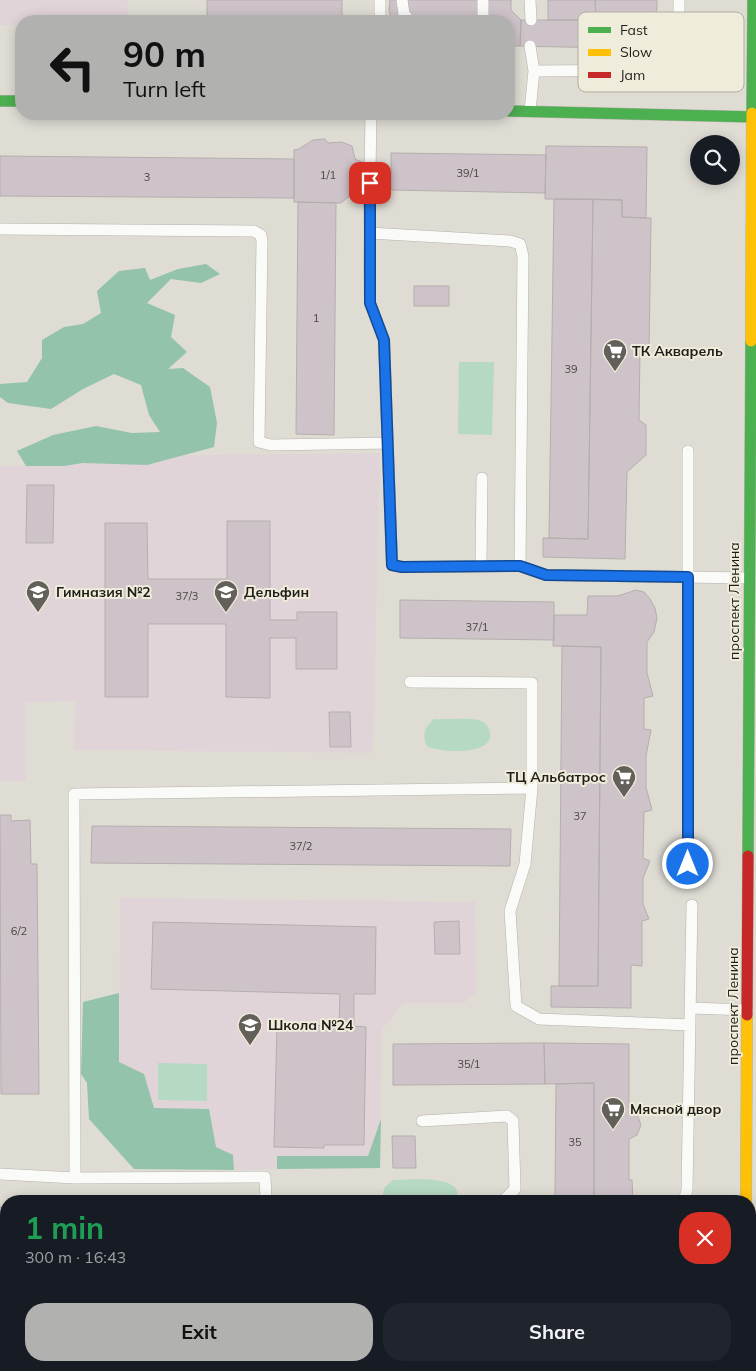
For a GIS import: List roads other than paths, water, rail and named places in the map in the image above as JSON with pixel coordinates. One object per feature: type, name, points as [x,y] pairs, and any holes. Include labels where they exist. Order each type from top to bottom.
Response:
[{"type":"main road","name":"проспект Ленина","points":[[746,1195],[748,1010],[752,961],[750,578],[754,116],[753,0]]},
{"type":"main road","points":[[0,101],[15,101]]},
{"type":"main road","points":[[515,111],[754,116]]},
{"type":"lane","points":[[380,0],[380,15]]},
{"type":"lane","points":[[402,0],[405,15]]},
{"type":"lane","points":[[483,0],[483,15]]},
{"type":"lane","points":[[530,0],[531,20]]},
{"type":"lane","points":[[530,46],[534,70],[530,111]]},
{"type":"lane","points":[[534,70],[578,70]]},
{"type":"lane","points":[[371,120],[370,303],[384,340],[392,565],[402,567],[520,566],[546,575],[750,578]]},
{"type":"lane","points":[[0,229],[254,231],[261,235],[262,241],[259,442],[271,445],[388,444]]},
{"type":"lane","points":[[369,234],[520,244],[523,256],[520,566]]},
{"type":"lane","points":[[688,452],[688,864]]},
{"type":"lane","points":[[481,566],[482,478]]},
{"type":"lane","points":[[410,682],[532,683],[532,788],[526,864],[510,911],[516,1006],[539,1020],[690,1026]]},
{"type":"lane","points":[[75,1178],[74,794],[532,788]]},
{"type":"lane","points":[[686,1195],[692,905]]},
{"type":"lane","points":[[691,1008],[748,1010]]},
{"type":"lane","points":[[422,1121],[507,1116],[513,1121],[515,1188],[509,1195]]},
{"type":"lane","points":[[0,1174],[75,1178],[265,1177],[266,1195]]},
{"type":"place","name":"ТК Акварель","points":[[615,372]]},
{"type":"place","name":"Гимназия №2","points":[[38,613]]},
{"type":"place","name":"Дельфин","points":[[226,613]]},
{"type":"place","name":"ТЦ Альбатрос","points":[[624,798]]},
{"type":"place","name":"Школа №24","points":[[250,1046]]},
{"type":"place","name":"Мясной двор","points":[[613,1130]]}]
